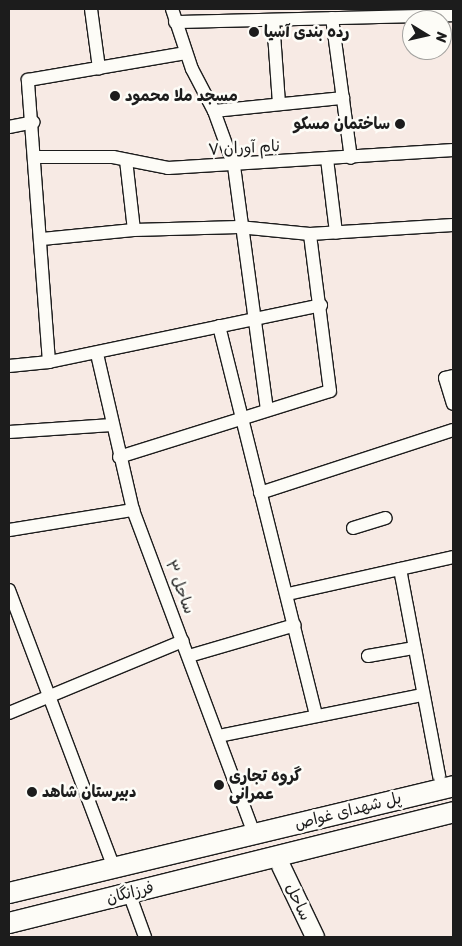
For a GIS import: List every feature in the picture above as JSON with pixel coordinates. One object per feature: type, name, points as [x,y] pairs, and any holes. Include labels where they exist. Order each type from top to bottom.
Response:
[{"type":"main road","name":"پل شهدای غواص","points":[[246,832],[449,778]]},
{"type":"main road","name":"پل شهدای غواص","points":[[251,863],[453,812]]},
{"type":"main road","points":[[251,863],[281,866],[453,824]]},
{"type":"main road","name":"فرزانگان","points":[[9,893],[114,868],[246,832]]},
{"type":"main road","name":"فرزانگان","points":[[9,923],[251,863]]},
{"type":"street","points":[[91,9],[99,68]]},
{"type":"street","points":[[172,9],[186,53],[214,112],[234,166],[239,227],[267,409]]},
{"type":"street","points":[[175,22],[244,15],[273,20],[304,14],[332,18],[453,15]]},
{"type":"street","points":[[332,18],[351,158]]},
{"type":"street","points":[[273,20],[278,104]]},
{"type":"street","points":[[49,362],[34,122],[28,80],[186,53]]},
{"type":"street","points":[[214,112],[343,98]]},
{"type":"street","points":[[9,127],[34,122]]},
{"type":"street","name":"نام آوران ۷","points":[[36,157],[126,160],[168,168],[234,166],[453,150]]},
{"type":"street","points":[[327,159],[336,232]]},
{"type":"street","points":[[126,160],[134,230]]},
{"type":"street","points":[[42,239],[134,230],[239,227],[310,234],[453,225]]},
{"type":"street","points":[[119,457],[244,416],[330,391],[321,305],[310,234]]},
{"type":"street","points":[[9,366],[97,354],[254,316],[321,305]]},
{"type":"street","points":[[219,326],[244,416],[260,493],[288,594],[316,716]]},
{"type":"street","name":"ساحل ۳","points":[[97,354],[119,457],[133,510],[219,736],[246,832]]},
{"type":"street","points":[[453,376],[446,378],[453,404]]},
{"type":"street","points":[[9,432],[112,425]]},
{"type":"street","points":[[260,493],[453,430]]},
{"type":"street","points":[[9,530],[133,510]]},
{"type":"street","points":[[354,528],[385,518]]},
{"type":"street","points":[[288,594],[453,557]]},
{"type":"street","points":[[400,569],[423,695],[449,778]]},
{"type":"street","points":[[9,590],[114,868]]},
{"type":"street","points":[[188,656],[295,625]]},
{"type":"street","points":[[9,713],[183,641]]},
{"type":"street","points":[[368,656],[414,648]]},
{"type":"street","points":[[219,736],[423,695]]},
{"type":"street","name":"ساحل","points":[[281,866],[316,937]]},
{"type":"street","points":[[129,893],[145,937]]},
{"type":"place","name":"رده بندی آسیا","points":[[254,32]]},
{"type":"place","name":"مسجد ملا محمود","points":[[115,96]]},
{"type":"place","name":"ساختمان مسکو","points":[[400,124]]},
{"type":"place","name":"گروه تجاری عمرانی","points":[[219,785]]},
{"type":"place","name":"دبیرستان شاهد","points":[[32,792]]}]
